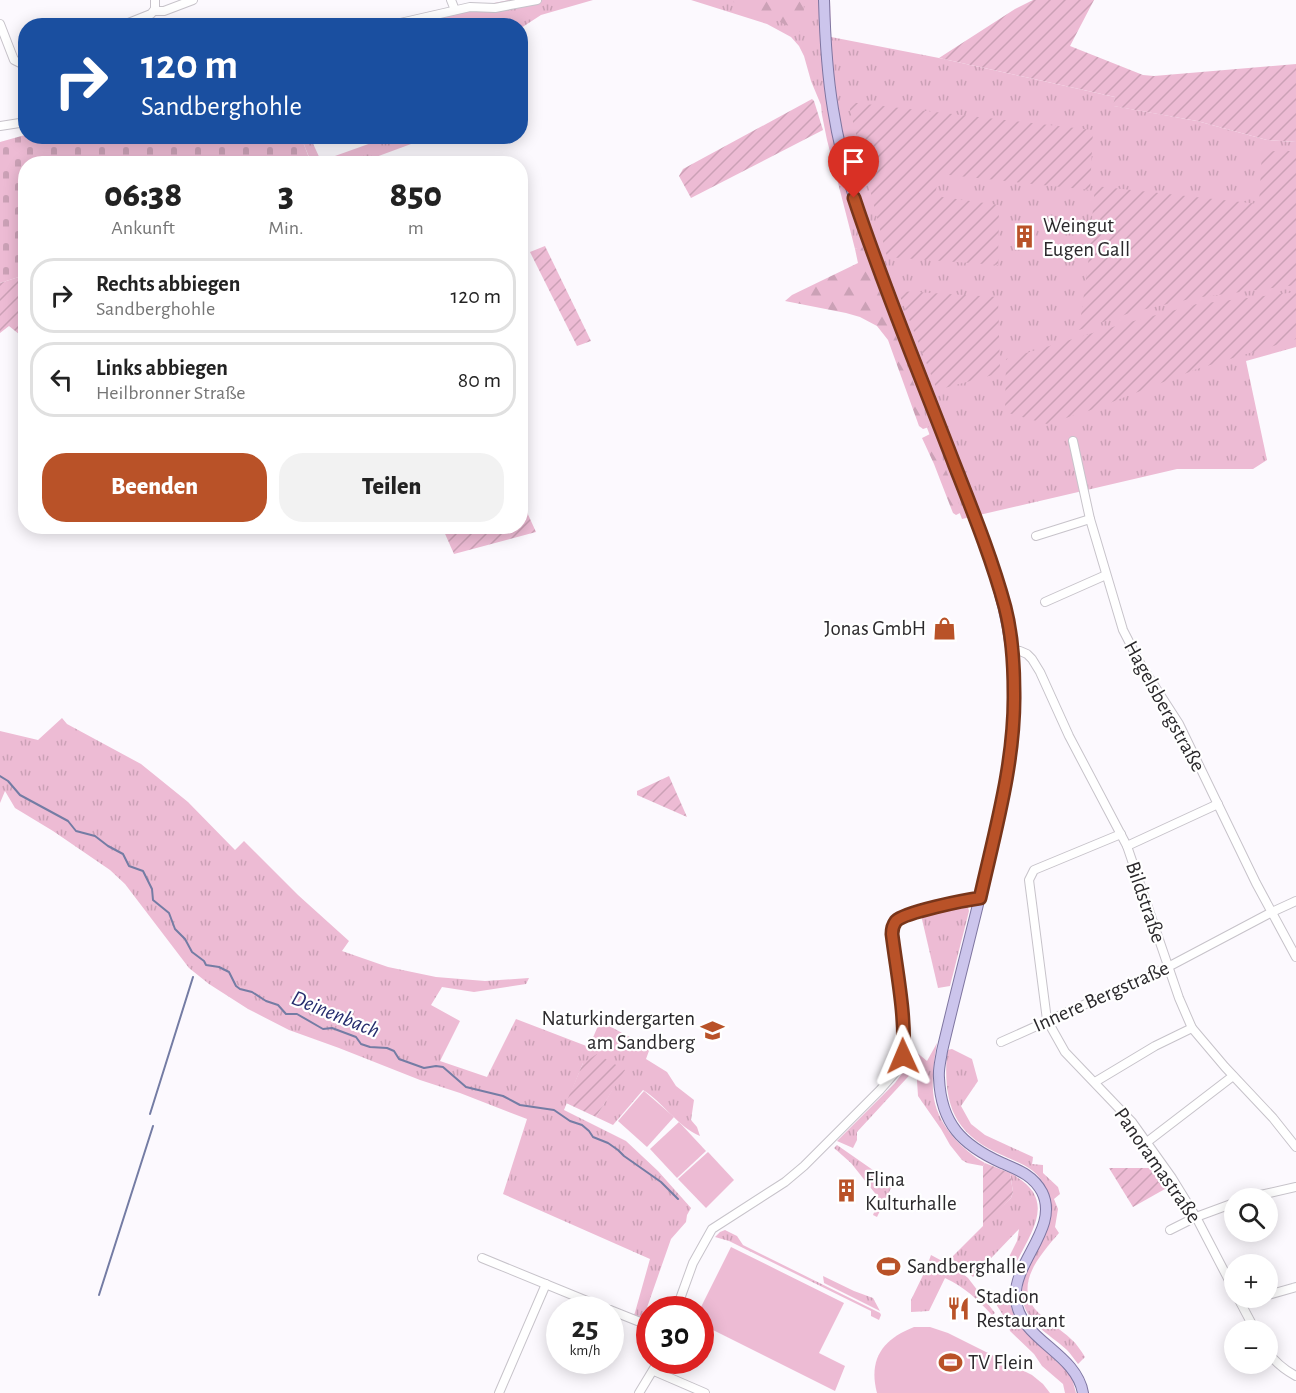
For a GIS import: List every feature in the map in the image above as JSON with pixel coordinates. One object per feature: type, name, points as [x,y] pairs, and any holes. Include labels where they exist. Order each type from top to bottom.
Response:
[{"type":"main road","points":[[824,0],[825,39],[833,110],[847,170],[869,243],[989,557],[1004,606],[1012,650],[1014,713],[1012,745],[1004,795],[942,1051],[938,1076],[941,1095],[945,1112],[964,1141],[981,1153],[1018,1169],[1031,1178],[1041,1192],[1046,1213],[1042,1228],[1015,1288],[1016,1302],[1020,1315],[1030,1329],[1066,1361],[1079,1379],[1083,1393]]},
{"type":"street","points":[[154,11],[155,0]]},
{"type":"street","points":[[139,18],[154,11],[164,11],[193,0]]},
{"type":"street","points":[[452,0],[455,10]]},
{"type":"street","points":[[421,18],[470,7],[495,8],[537,0]]},
{"type":"street","points":[[0,24],[3,39],[14,60],[18,62]]},
{"type":"street","points":[[0,126],[18,123]]},
{"type":"street","name":"Hagelsbergstraße","points":[[1073,441],[1090,519],[1123,630],[1140,665],[1179,724],[1251,873],[1296,957]]},
{"type":"street","points":[[1036,536],[1090,519]]},
{"type":"street","points":[[1045,602],[1106,575]]},
{"type":"street","name":"Bildstraße","points":[[1012,650],[1027,654],[1040,672],[1069,736],[1127,846],[1179,998],[1192,1028],[1296,1147]]},
{"type":"street","points":[[1127,846],[1218,804]]},
{"type":"street","points":[[1047,1020],[1029,880],[1034,870],[1121,834]]},
{"type":"street","points":[[681,1296],[693,1263],[712,1229],[804,1166],[900,1067],[904,1044],[901,997],[892,934],[895,922],[909,914],[961,900],[980,898]]},
{"type":"street","name":"Innere Bergstraße","points":[[1000,1042],[1168,967],[1296,901]]},
{"type":"street","name":"Panoramastraße","points":[[1047,1020],[1065,1052],[1132,1122],[1147,1142],[1196,1216],[1224,1271]]},
{"type":"street","points":[[1095,1082],[1155,1046],[1192,1028]]},
{"type":"street","points":[[1147,1142],[1233,1076]]},
{"type":"street","points":[[1278,1191],[1296,1187]]},
{"type":"street","points":[[1170,1230],[1196,1216],[1224,1206]]},
{"type":"street","points":[[482,1258],[576,1296]]},
{"type":"street","points":[[499,1393],[546,1284]]},
{"type":"street","points":[[1278,1292],[1296,1287]]},
{"type":"street","points":[[1278,1363],[1296,1376]]},
{"type":"street","points":[[639,1393],[652,1374]]},
{"type":"street","points":[[661,1374],[705,1393]]},
{"type":"green space","points":[[509,0],[593,0],[541,15],[528,23],[528,18],[426,18]]},
{"type":"green space","points":[[691,0],[830,0],[831,37],[1115,97],[1114,106],[1197,121],[1267,140],[1296,142],[1296,347],[1246,361],[1267,460],[1253,469],[1177,469],[962,519],[858,248],[855,249],[827,140],[821,105],[799,46],[791,37],[767,24]]},
{"type":"green space","points":[[728,0],[804,0],[803,30],[799,32],[765,14]]},
{"type":"green space","points":[[1033,0],[1094,0],[1070,46],[1143,75],[1296,64],[1296,142],[1267,140],[1197,121],[1113,106],[1115,97],[939,58]]},
{"type":"green space","points":[[812,99],[823,130],[691,198],[679,176],[683,169]]},
{"type":"green space","points":[[848,102],[1093,130],[1090,190],[939,174],[935,196],[999,205],[998,265],[887,257]]},
{"type":"green space","points":[[18,137],[18,144],[304,144],[308,156],[18,156],[18,277],[0,283],[0,142]]},
{"type":"green space","points":[[304,144],[313,144],[319,156],[309,156]]},
{"type":"green space","points":[[368,144],[411,144],[379,156],[335,156]]},
{"type":"green space","points":[[1296,151],[1296,285],[1194,298],[1133,312],[1079,330],[1095,186],[1259,204],[1262,152]]},
{"type":"green space","points":[[545,246],[591,341],[577,346],[530,252]]},
{"type":"green space","points":[[862,246],[929,427],[923,429],[919,426],[888,340],[877,326],[846,313],[785,301],[792,295],[858,263],[855,249]]},
{"type":"green space","points":[[18,277],[18,333],[9,326],[0,333],[0,283]]},
{"type":"green space","points":[[898,291],[998,297],[1000,373],[937,390]]},
{"type":"green space","points":[[1296,292],[1296,339],[1197,369],[1094,409],[1047,424],[1005,412],[1006,359],[1198,304]]},
{"type":"green space","points":[[932,433],[962,512],[956,515],[953,513],[922,438]]},
{"type":"green space","points":[[528,514],[536,532],[454,554],[445,534],[528,534]]},
{"type":"green space","points":[[62,718],[67,724],[141,764],[188,802],[235,850],[244,841],[298,895],[349,941],[342,951],[388,967],[436,977],[485,981],[529,978],[526,984],[474,992],[442,987],[431,1005],[460,1021],[440,1061],[487,1077],[516,1019],[589,1047],[600,1021],[650,1048],[646,1059],[667,1072],[676,1086],[694,1100],[691,1120],[700,1136],[684,1126],[643,1090],[613,1125],[596,1117],[624,1070],[583,1063],[564,1110],[626,1141],[658,1171],[691,1208],[686,1222],[671,1239],[651,1296],[640,1296],[650,1259],[503,1194],[527,1119],[289,1030],[248,1009],[189,968],[125,884],[110,870],[15,808],[5,791],[0,803],[0,731],[38,740]]},
{"type":"green space","points":[[669,776],[687,817],[637,795],[637,791]]},
{"type":"green space","points":[[965,904],[969,911],[950,986],[938,988],[921,915]]},
{"type":"green space","points":[[937,1043],[933,1085],[937,1109],[946,1128],[960,1144],[985,1163],[983,1166],[962,1160],[918,1096],[918,1066],[857,1132],[857,1140],[853,1148],[837,1141],[895,1083],[906,1068],[909,1046],[927,1061]]},
{"type":"green space","points":[[952,1049],[972,1059],[978,1081],[961,1106],[971,1124],[985,1135],[1033,1157],[1032,1164],[1043,1165],[1043,1173],[1058,1187],[1060,1194],[1054,1199],[1058,1209],[1055,1227],[1059,1233],[1038,1259],[1033,1269],[1029,1279],[1029,1299],[1043,1317],[1075,1343],[1085,1357],[1078,1364],[1067,1350],[1043,1331],[1028,1315],[1022,1293],[1024,1278],[1050,1220],[1051,1204],[1046,1188],[1029,1168],[986,1147],[962,1127],[954,1115],[947,1086],[947,1050]]},
{"type":"green space","points":[[597,1054],[625,1070],[596,1117],[566,1103],[583,1063]]},
{"type":"green space","points":[[644,1091],[674,1117],[647,1147],[618,1121]]},
{"type":"green space","points":[[679,1122],[706,1151],[677,1178],[650,1149]]},
{"type":"green space","points":[[837,1145],[893,1184],[877,1217],[873,1215],[878,1197],[851,1163],[834,1148]]},
{"type":"green space","points":[[708,1152],[734,1180],[706,1208],[678,1179]]},
{"type":"green space","points":[[985,1163],[1010,1173],[1013,1192],[1011,1198],[983,1228],[983,1166]]},
{"type":"green space","points":[[1109,1168],[1160,1168],[1172,1185],[1133,1207]]},
{"type":"green space","points":[[1010,1173],[1024,1182],[1033,1192],[1038,1213],[1035,1224],[1017,1261],[1009,1257],[1017,1241],[1019,1229],[973,1277],[951,1258],[1011,1198],[1013,1192]]},
{"type":"green space","points":[[725,1230],[737,1236],[743,1245],[880,1313],[879,1320],[871,1316],[871,1311],[729,1241],[715,1237]]},
{"type":"green space","points":[[731,1247],[844,1303],[819,1353],[845,1366],[835,1391],[714,1330],[714,1296],[706,1296]]},
{"type":"green space","points":[[931,1255],[957,1269],[968,1278],[995,1313],[992,1315],[971,1294],[945,1278],[929,1311],[911,1312],[911,1300]]},
{"type":"green space","points":[[823,1276],[873,1298],[880,1311],[824,1283]]},
{"type":"green space","points":[[1009,1300],[1015,1319],[1026,1333],[1071,1375],[1076,1393],[1065,1393],[1063,1384],[1042,1366],[1034,1354],[1010,1331],[1008,1323],[996,1304]]},
{"type":"green space","points":[[914,1327],[930,1327],[948,1333],[1032,1375],[1050,1393],[877,1393],[875,1370],[880,1352],[894,1338]]},
{"type":"waterway","name":"Deinenbach","points":[[0,776],[8,781],[20,795],[68,821],[76,831],[95,836],[123,854],[129,866],[143,871],[152,889],[153,900],[169,913],[175,929],[185,939],[192,952],[206,965],[219,967],[229,972],[240,989],[252,992],[278,1005],[286,1014],[297,1014],[323,1029],[332,1028],[356,1037],[361,1044],[394,1051],[399,1059],[424,1068],[443,1067],[466,1087],[503,1096],[520,1105],[554,1110],[570,1121],[582,1125],[593,1137],[618,1150],[661,1182],[678,1199]]},
{"type":"waterway","points":[[150,1114],[193,977]]},
{"type":"waterway","points":[[99,1295],[153,1126]]},
{"type":"place","name":"Weingut Eugen Gall","points":[[1025,237]]},
{"type":"place","name":"Jonas GmbH","points":[[944,628]]},
{"type":"place","name":"Naturkindergarten am Sandberg","points":[[713,1030]]},
{"type":"place","name":"Flina Kulturhalle","points":[[847,1191]]},
{"type":"place","name":"Sandberghalle","points":[[889,1266]]},
{"type":"place","name":"Stadion Restaurant","points":[[958,1308]]},
{"type":"place","name":"TV Flein","points":[[950,1362]]},
{"type":"route","points":[[854,198],[989,557],[1006,614],[1012,650],[1014,718],[1012,745],[1004,795],[980,898],[961,900],[909,914],[895,922],[893,927],[901,997],[903,1056]]}]
